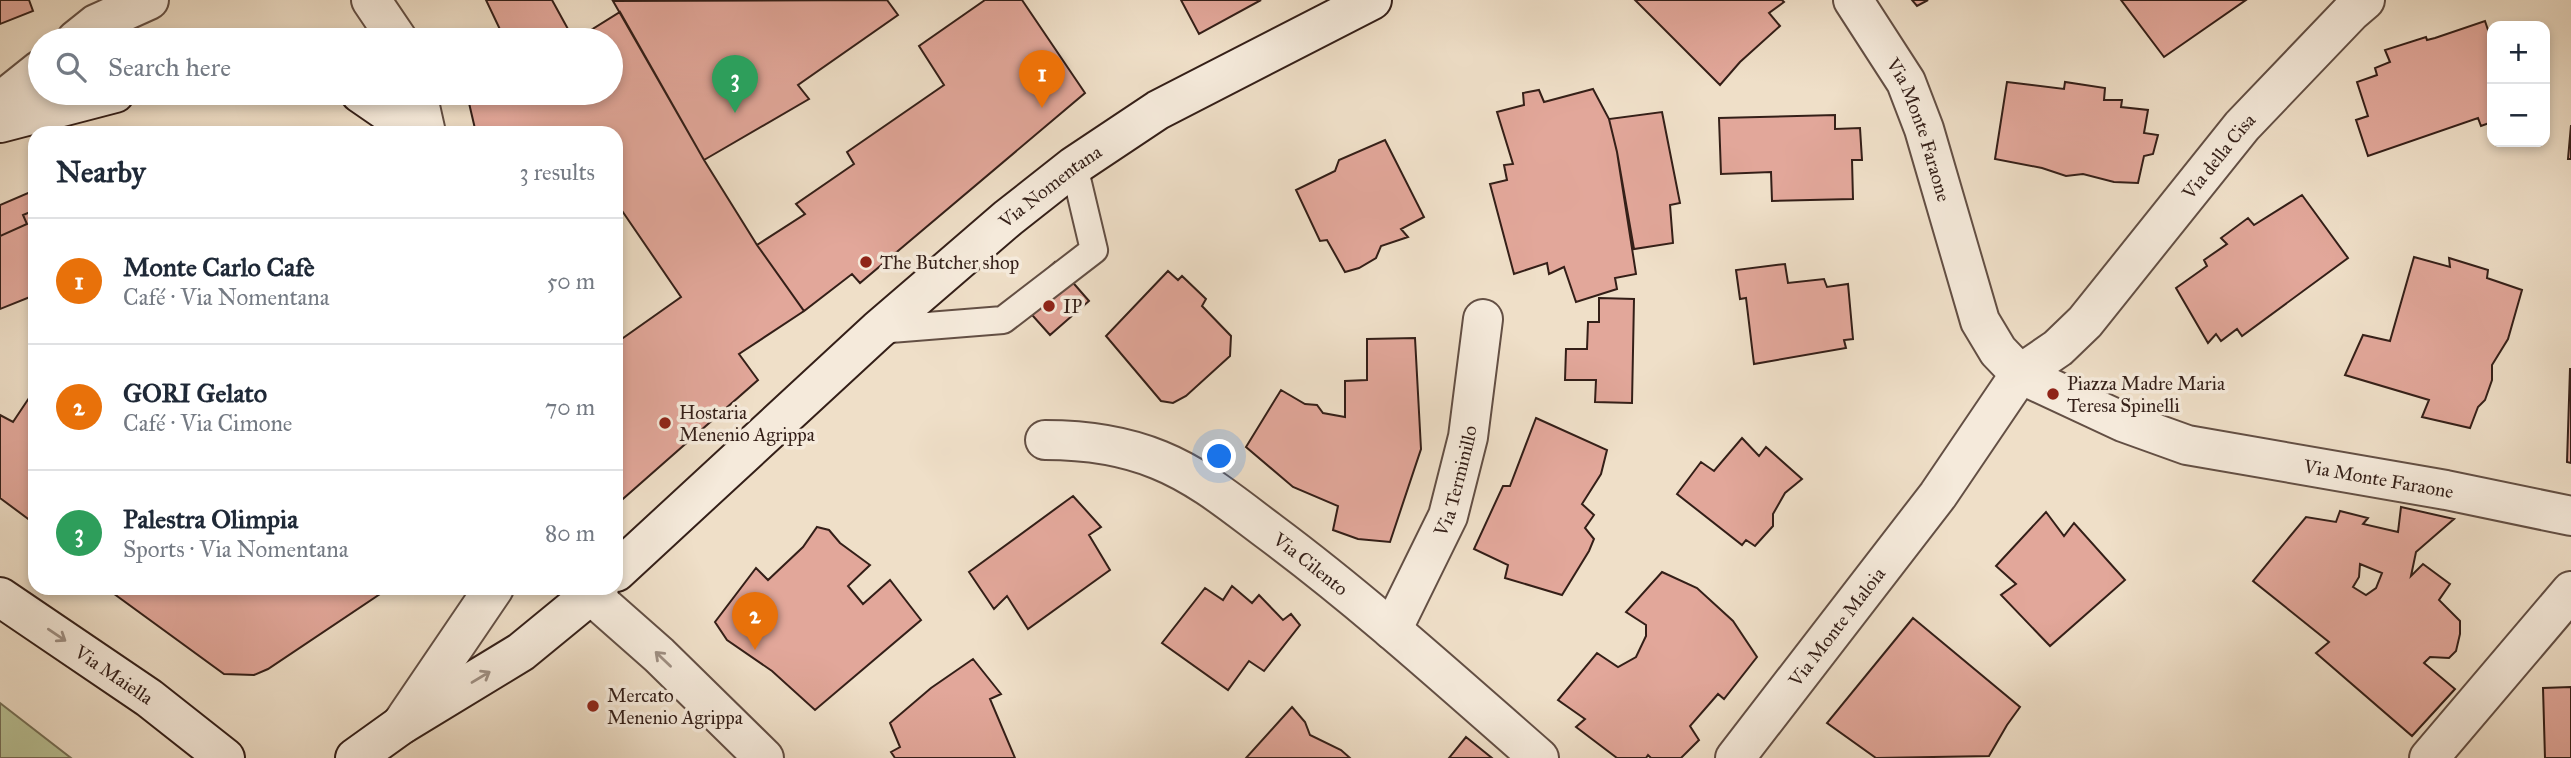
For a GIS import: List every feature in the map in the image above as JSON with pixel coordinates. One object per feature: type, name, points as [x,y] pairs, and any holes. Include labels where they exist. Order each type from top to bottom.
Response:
[{"type":"street","points":[[95,16],[149,0]]},
{"type":"street","points":[[371,0],[390,28]]},
{"type":"street","name":"Via Nomentana","points":[[623,563],[878,330],[1008,218],[1074,166],[1158,110],[1372,0]]},
{"type":"street","name":"Via Monte Faraone","points":[[1853,0],[1906,82],[1924,129],[1980,321],[1998,351],[2020,374],[2123,422],[2187,446],[2446,490],[2571,516]]},
{"type":"street","name":"Via della Cisa","points":[[2020,374],[2057,348],[2085,322],[2242,126],[2353,4]]},
{"type":"street","points":[[0,102],[28,80]]},
{"type":"street","points":[[0,123],[69,105]]},
{"type":"street","points":[[377,105],[403,126]]},
{"type":"street","points":[[420,105],[424,126]]},
{"type":"street","name":"Via Terminillo","points":[[1392,630],[1429,558],[1453,499],[1468,438],[1483,319]]},
{"type":"street","name":"Via Monte Maloia","points":[[1735,758],[1938,495],[2020,374]]},
{"type":"street","name":"Via Cilento","points":[[1045,440],[1092,442],[1121,447],[1159,460],[1193,476],[1301,555],[1539,758]]},
{"type":"street","points":[[2429,758],[2571,591]]},
{"type":"street","points":[[401,725],[489,595]]},
{"type":"street","name":"Via Nomentana","points":[[355,758],[401,725],[521,652],[588,595]]},
{"type":"street","points":[[606,595],[659,655],[764,758]]},
{"type":"street","name":"Via Maiella","points":[[0,597],[149,698],[225,758]]},
{"type":"lane","points":[[878,330],[1003,320],[1094,250],[1074,166]]},
{"type":"green space","points":[[0,703],[71,758],[0,758]]},
{"type":"building","points":[[0,0],[29,0],[33,11],[0,24]]},
{"type":"building","points":[[486,0],[552,0],[567,28],[499,28]]},
{"type":"building","points":[[887,0],[898,15],[798,85],[809,99],[704,160],[613,1]]},
{"type":"building","points":[[985,0],[1022,0],[1085,93],[860,283],[852,274],[804,311],[757,245],[805,214],[796,204],[854,164],[847,152],[944,85],[919,46]]},
{"type":"building","points":[[1181,0],[1261,0],[1199,34]]},
{"type":"building","points":[[1635,0],[1784,2],[1769,13],[1780,26],[1740,62],[1720,85]]},
{"type":"building","points":[[1912,0],[1928,0],[1917,6]]},
{"type":"building","points":[[2121,0],[2246,0],[2164,57]]},
{"type":"building","points":[[620,12],[704,160],[757,245],[804,311],[739,354],[758,380],[623,499],[623,338],[681,297],[623,212],[623,126],[474,126],[469,105],[623,105],[623,28],[594,28]]},
{"type":"building","points":[[2485,21],[2487,124],[2481,126],[2478,118],[2368,156],[2356,120],[2368,116],[2357,82],[2377,75],[2375,68],[2390,62],[2385,50],[2426,37],[2427,40]]},
{"type":"building","points":[[2007,82],[2064,89],[2065,82],[2105,88],[2104,100],[2122,100],[2121,107],[2148,110],[2144,133],[2158,135],[2153,154],[2144,156],[2138,183],[2114,182],[2083,174],[2066,176],[2042,168],[1995,159]]},
{"type":"building","points":[[1593,89],[1609,119],[1617,152],[1636,274],[1615,278],[1617,289],[1576,302],[1564,267],[1549,274],[1547,263],[1514,274],[1490,184],[1507,180],[1504,165],[1513,164],[1497,112],[1524,105],[1523,93],[1539,90],[1544,102]]},
{"type":"building","points":[[1662,112],[1680,203],[1670,205],[1673,243],[1634,249],[1609,119]]},
{"type":"building","points":[[1835,115],[1835,129],[1860,128],[1862,160],[1852,160],[1853,199],[1772,201],[1771,172],[1721,174],[1719,118]]},
{"type":"building","points":[[2571,125],[2571,159],[2568,159]]},
{"type":"building","points":[[1385,140],[1424,217],[1401,229],[1408,237],[1381,246],[1376,258],[1359,268],[1345,272],[1327,240],[1320,241],[1296,190],[1335,171],[1339,160]]},
{"type":"building","points":[[28,193],[28,213],[23,215],[27,224],[0,236],[0,205]]},
{"type":"building","points":[[2302,195],[2348,258],[2242,336],[2237,329],[2221,341],[2216,334],[2208,343],[2176,288],[2207,266],[2204,260],[2227,244],[2221,238],[2248,218],[2254,225]]},
{"type":"building","points":[[28,213],[28,298],[0,309],[0,236],[27,224],[23,215]]},
{"type":"building","points":[[2414,257],[2450,267],[2449,258],[2488,270],[2487,278],[2522,290],[2508,339],[2492,365],[2492,380],[2470,428],[2422,417],[2429,400],[2345,375],[2363,335],[2390,341]]},
{"type":"building","points":[[1055,262],[1089,301],[1050,335],[1016,297]]},
{"type":"building","points":[[1785,264],[1788,283],[1824,279],[1827,287],[1848,284],[1853,339],[1844,340],[1846,348],[1754,364],[1746,298],[1740,299],[1736,270]]},
{"type":"building","points":[[1168,271],[1178,280],[1182,276],[1206,299],[1202,306],[1231,336],[1230,356],[1186,396],[1173,403],[1161,401],[1106,336]]},
{"type":"building","points":[[1599,298],[1634,299],[1632,403],[1595,402],[1596,380],[1565,380],[1566,349],[1587,349],[1588,322],[1599,322]]},
{"type":"building","points":[[1415,338],[1421,449],[1390,542],[1358,539],[1333,530],[1338,506],[1293,487],[1246,447],[1281,390],[1305,404],[1317,405],[1323,413],[1345,417],[1345,381],[1367,380],[1367,339]]},
{"type":"building","points":[[2571,369],[2571,463],[2567,462]]},
{"type":"building","points":[[28,400],[28,519],[0,498],[0,415],[13,422]]},
{"type":"building","points":[[1536,418],[1607,450],[1601,474],[1582,504],[1594,515],[1585,528],[1594,539],[1562,595],[1505,578],[1508,565],[1474,549],[1503,486],[1510,486]]},
{"type":"building","points":[[1742,438],[1759,456],[1766,447],[1802,479],[1785,493],[1773,514],[1773,526],[1755,546],[1746,540],[1742,545],[1677,494],[1701,462],[1714,471]]},
{"type":"building","points":[[1073,496],[1101,527],[1089,535],[1110,570],[1028,629],[1007,596],[994,609],[969,572]]},
{"type":"building","points":[[2401,507],[2454,519],[2416,552],[2411,576],[2423,564],[2450,584],[2439,600],[2460,621],[2456,651],[2449,658],[2430,657],[2424,663],[2455,689],[2412,736],[2316,653],[2329,642],[2253,581],[2306,517],[2336,522],[2340,511],[2368,518],[2363,524],[2398,532]],"holes":[[[2360,564],[2382,573],[2376,588],[2366,595],[2353,587],[2359,577]]]},
{"type":"building","points":[[2046,512],[2064,536],[2074,523],[2125,580],[2050,646],[2001,595],[2016,584],[1996,566]]},
{"type":"building","points":[[817,527],[829,530],[840,543],[870,565],[848,586],[863,604],[890,580],[921,620],[815,710],[772,671],[727,640],[715,622],[756,568],[768,580],[803,547]]},
{"type":"building","points":[[1662,572],[1697,588],[1733,621],[1757,657],[1724,699],[1718,694],[1690,726],[1699,740],[1681,758],[1651,758],[1648,755],[1646,758],[1617,758],[1576,727],[1585,719],[1558,700],[1597,653],[1618,667],[1636,657],[1646,636],[1646,625],[1626,612]]},
{"type":"building","points":[[1232,586],[1252,603],[1259,595],[1283,620],[1291,614],[1300,625],[1264,671],[1249,661],[1228,690],[1162,643],[1205,588],[1223,600]]},
{"type":"building","points":[[116,595],[379,595],[268,669],[254,675],[224,674]]},
{"type":"building","points":[[1913,618],[2020,707],[1989,756],[1876,758],[1827,723]]},
{"type":"building","points":[[973,659],[1001,694],[990,699],[1015,758],[895,758],[891,752],[900,747],[890,723],[931,688]]},
{"type":"building","points":[[2571,687],[2571,758],[2545,758],[2543,688]]},
{"type":"building","points":[[1292,707],[1305,722],[1310,735],[1341,750],[1350,758],[1246,758]]},
{"type":"building","points":[[1466,737],[1492,758],[1449,758]]},
{"type":"place","name":"Monte Carlo Cafè","points":[[1042,108]]},
{"type":"place","name":"Palestra Olimpia","points":[[735,113]]},
{"type":"place","name":"The Butcher shop","points":[[866,262]]},
{"type":"place","name":"IP","points":[[1049,306]]},
{"type":"place","name":"Piazza Madre Maria Teresa Spinelli","points":[[2053,394]]},
{"type":"place","name":"Hostaria Menenio Agrippa","points":[[665,423]]},
{"type":"place","name":"GORI Gelato","points":[[755,650]]},
{"type":"place","name":"Mercato Menenio Agrippa","points":[[593,706]]}]
